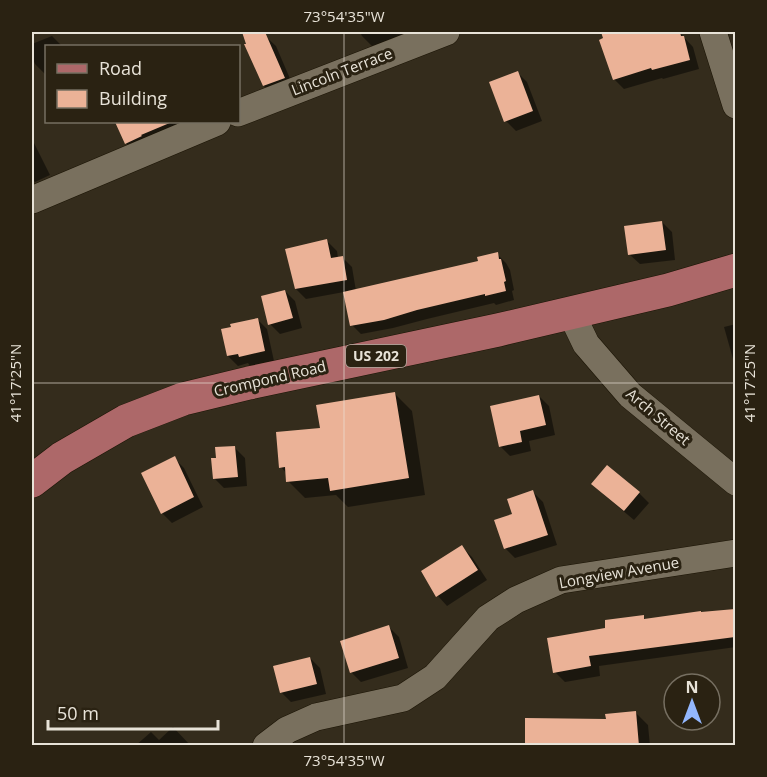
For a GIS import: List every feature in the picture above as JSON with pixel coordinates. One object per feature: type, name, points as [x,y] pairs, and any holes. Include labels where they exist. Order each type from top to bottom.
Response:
[{"type":"main road","name":"Crompond Road","points":[[32,481],[62,458],[126,421],[183,399],[571,313],[668,290],[735,270]]},
{"type":"street","name":"Lincoln Terrace","points":[[240,112],[446,32]]},
{"type":"street","points":[[713,32],[735,105]]},
{"type":"street","points":[[32,200],[215,123]]},
{"type":"street","name":"Arch Street","points":[[571,313],[586,344],[630,396],[735,482]]},
{"type":"street","name":"Longview Avenue","points":[[266,746],[288,730],[316,717],[403,698],[435,677],[488,618],[516,600],[561,580],[735,554]]},
{"type":"building","points":[[242,32],[265,32],[285,78],[263,86],[244,44],[246,44]]},
{"type":"building","points":[[601,32],[680,32],[681,36],[684,36],[690,60],[652,70],[651,68],[613,80],[599,40],[603,38]]},
{"type":"building","points":[[518,71],[533,111],[504,122],[489,82]]},
{"type":"building","points":[[115,123],[170,123],[141,135],[125,144]]},
{"type":"building","points":[[662,221],[666,250],[628,255],[624,226]]},
{"type":"building","points":[[327,239],[331,258],[343,256],[347,280],[295,289],[285,249]]},
{"type":"building","points":[[498,252],[506,281],[504,282],[506,291],[350,326],[343,292],[478,261],[477,257]]},
{"type":"building","points":[[285,290],[293,318],[268,325],[261,296]]},
{"type":"building","points":[[258,318],[265,351],[239,357],[238,354],[227,356],[221,329],[231,327],[230,324]]},
{"type":"building","points":[[395,392],[409,478],[330,491],[328,478],[286,482],[285,467],[279,468],[276,432],[320,428],[316,405]]},
{"type":"building","points":[[539,395],[546,425],[520,431],[522,442],[499,447],[490,406]]},
{"type":"building","points":[[235,446],[238,477],[213,479],[211,458],[216,458],[215,447]]},
{"type":"building","points":[[175,456],[194,497],[161,514],[141,473]]},
{"type":"building","points":[[607,465],[640,492],[624,511],[591,484]]},
{"type":"building","points":[[533,490],[548,535],[504,549],[494,520],[512,514],[507,499]]},
{"type":"building","points":[[462,545],[478,570],[436,597],[421,571]]},
{"type":"building","points":[[735,609],[735,637],[589,656],[591,666],[553,673],[547,638],[605,628],[605,620],[644,615],[644,619]]},
{"type":"building","points":[[389,625],[399,658],[350,673],[340,641]]},
{"type":"building","points":[[310,657],[317,684],[280,693],[273,666]]},
{"type":"building","points":[[636,711],[639,746],[525,746],[525,718],[606,719],[605,714]]}]
